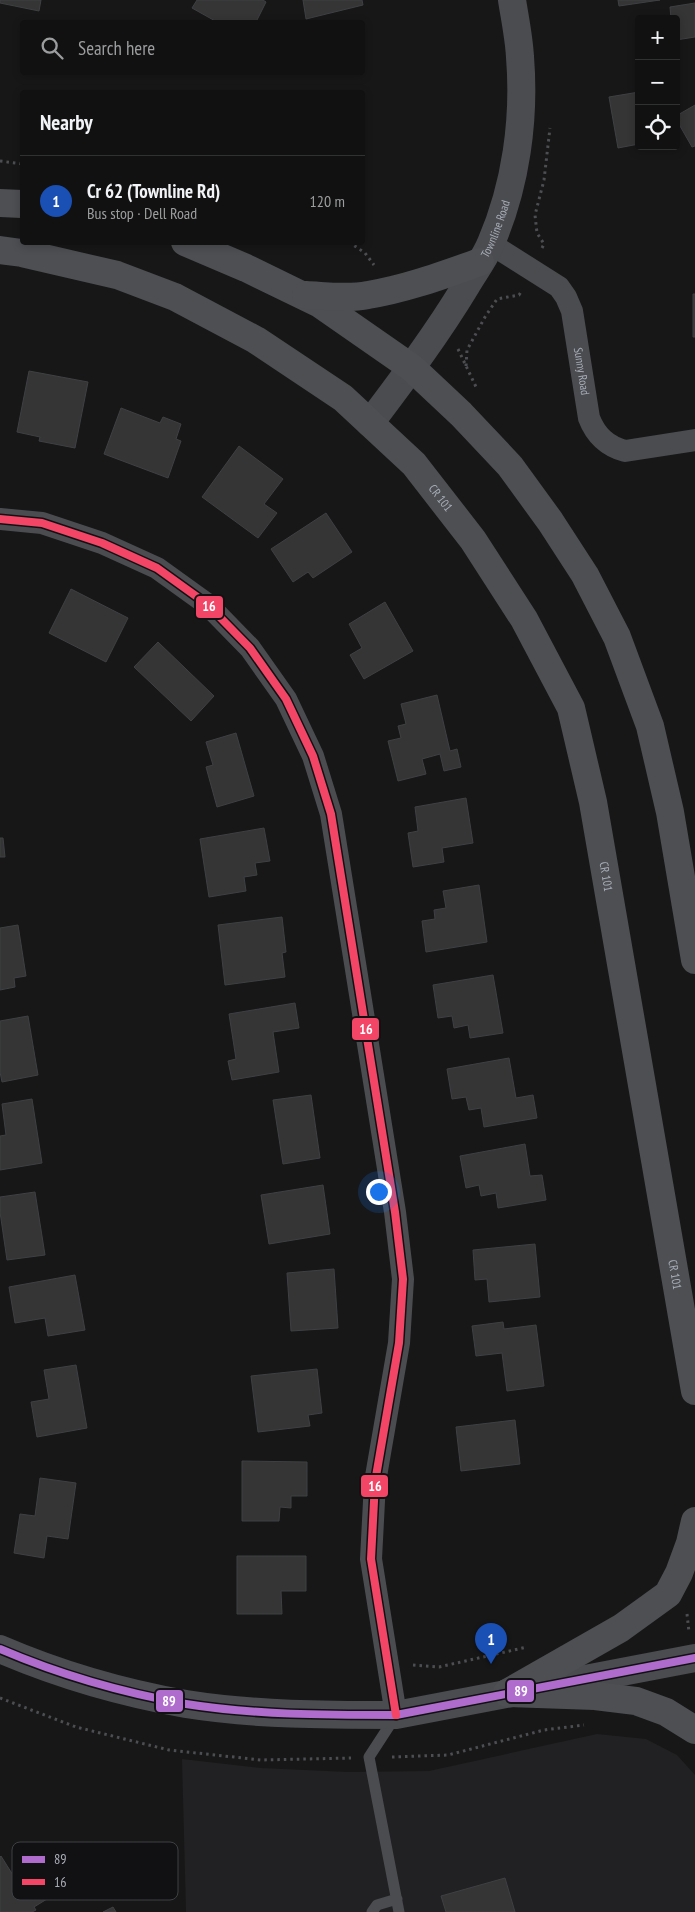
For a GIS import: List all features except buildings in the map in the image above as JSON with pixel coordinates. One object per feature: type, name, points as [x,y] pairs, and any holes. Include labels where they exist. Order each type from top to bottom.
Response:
[{"type":"main road","points":[[0,202],[20,204]]},
{"type":"main road","points":[[192,245],[246,268],[320,304],[412,368],[461,414],[510,466],[550,521],[585,575],[617,637],[650,726],[670,812],[695,960]]},
{"type":"main road","name":"CR 101","points":[[0,250],[22,253],[117,275],[175,297],[256,340],[343,398],[414,464],[473,540],[524,619],[571,708],[593,802],[695,1392]]},
{"type":"main road","points":[[302,295],[367,296],[412,285],[485,253]]},
{"type":"main road","points":[[507,1693],[621,1628],[668,1594],[679,1573],[690,1543],[695,1521]]},
{"type":"main road","points":[[507,1693],[595,1696],[636,1701],[666,1712],[695,1730]]},
{"type":"street","name":"Townline Road","points":[[370,423],[412,368],[444,321],[485,253],[514,170],[522,95],[520,55],[512,0]]},
{"type":"street","name":"Sunny Road","points":[[485,253],[559,287],[566,297],[572,311],[589,418],[594,431],[604,441],[614,448],[625,451],[695,440]]},
{"type":"street","points":[[0,519],[42,523],[102,543],[157,568],[207,604],[250,648],[286,699],[313,756],[331,814],[396,1212],[403,1279],[399,1343],[375,1482],[371,1559],[396,1715]]},
{"type":"street","points":[[0,1649],[98,1684],[186,1704],[271,1713],[396,1715],[695,1658]]},
{"type":"lane","points":[[396,1715],[369,1757],[399,1912]]},
{"type":"lane","points":[[372,1912],[377,1905],[397,1899]]},
{"type":"path","points":[[0,161],[20,164]]},
{"type":"path","points":[[389,1666],[408,1664],[439,1667],[528,1647]]},
{"type":"shaded area","points":[[597,1734],[646,1739],[677,1755],[695,1775],[695,1912],[186,1912],[182,1759],[261,1768],[348,1772],[429,1771]]},
{"type":"transit line","name":"16","points":[[0,519],[42,523],[102,543],[157,568],[207,604],[250,648],[286,699],[313,756],[331,814],[395,1212],[403,1279],[399,1343],[375,1482],[371,1559],[396,1715]]},
{"type":"transit line","name":"89","points":[[0,1649],[45,1667],[92,1682],[186,1704],[212,1708],[291,1714],[343,1715],[396,1715],[695,1658]]},
{"type":"place","name":"Cr 62 (Townline Rd)","points":[[491,1664]]}]
